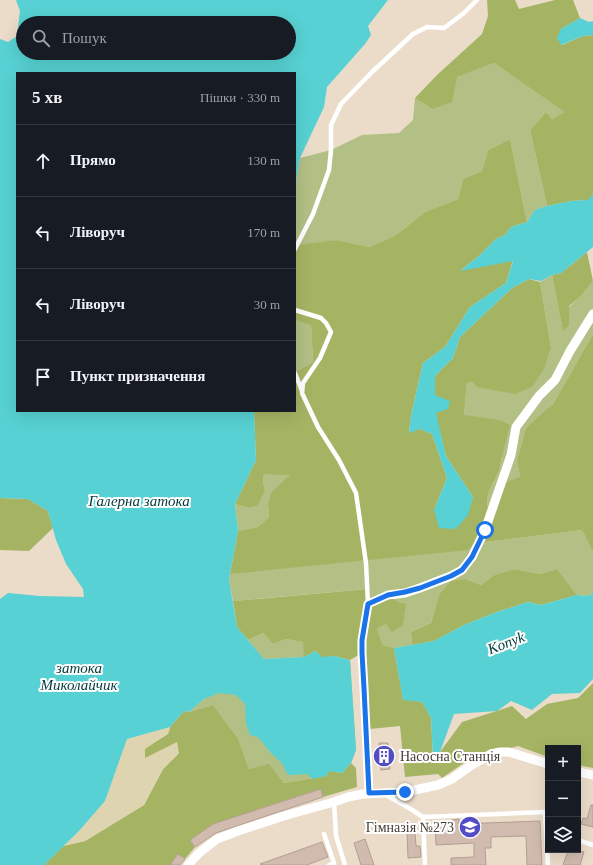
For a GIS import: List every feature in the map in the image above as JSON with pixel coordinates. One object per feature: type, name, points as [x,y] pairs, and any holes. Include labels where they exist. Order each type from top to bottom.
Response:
[{"type":"street","points":[[369,793],[362,653],[362,640],[368,604],[388,595],[405,592],[451,576],[466,566],[485,530],[511,455],[516,427],[539,396],[555,380],[570,351],[593,314]]},
{"type":"street","points":[[188,865],[199,853],[217,839],[238,831],[348,797],[369,793],[405,792],[438,785],[452,779],[470,766],[491,754],[509,752],[545,763]]},
{"type":"street","points":[[581,773],[593,775]]},
{"type":"lane","points":[[296,247],[313,214],[329,170],[331,125],[341,104],[372,72],[413,34],[427,27],[444,28],[464,13],[477,0]]},
{"type":"lane","points":[[296,310],[321,318],[331,332],[320,358],[303,383],[302,393]]},
{"type":"lane","points":[[296,376],[302,393],[318,427],[339,460],[356,492],[366,563],[368,604]]},
{"type":"lane","points":[[382,793],[423,817],[545,812],[548,865]]},
{"type":"lane","points":[[334,802],[336,836],[345,865]]},
{"type":"lane","points":[[423,817],[425,865]]},
{"type":"lane","points":[[324,834],[334,863],[329,865]]},
{"type":"lane","points":[[581,841],[593,844]]},
{"type":"green space","points":[[487,0],[515,0],[519,9],[555,0],[573,0],[580,18],[561,29],[562,45],[583,36],[593,35],[593,194],[589,200],[571,201],[547,206],[530,130],[546,112],[552,119],[565,112],[494,63],[457,77],[452,102],[432,109],[415,98],[437,75],[482,34],[488,16]]},
{"type":"green space","points":[[494,63],[566,112],[552,119],[546,112],[530,130],[547,206],[535,210],[527,222],[510,139],[488,150],[482,171],[463,179],[458,199],[425,212],[396,235],[370,247],[337,240],[296,249],[296,180],[300,158],[331,150],[362,135],[399,133],[413,120],[415,98],[432,109],[456,77]]},
{"type":"green space","points":[[510,139],[527,222],[511,227],[505,235],[496,239],[480,255],[461,270],[513,260],[506,283],[470,307],[445,347],[423,363],[411,416],[409,432],[420,429],[432,434],[447,478],[434,510],[473,497],[446,456],[435,413],[435,376],[453,358],[460,337],[512,288],[529,279],[540,282],[551,347],[544,369],[532,387],[515,394],[477,387],[473,382],[467,383],[464,415],[500,420],[510,425],[499,471],[489,491],[487,500],[489,516],[501,484],[520,477],[517,460],[526,428],[553,404],[593,334],[593,552],[582,530],[485,542],[485,531],[468,550],[230,574],[238,531],[258,527],[269,517],[268,506],[271,493],[290,475],[264,474],[263,483],[265,490],[258,505],[249,508],[235,504],[256,460],[254,412],[296,412],[296,371],[313,362],[311,325],[296,320],[296,248],[298,245],[337,240],[370,247],[396,235],[425,212],[458,199],[463,179],[482,171],[488,150]]},
{"type":"green space","points":[[587,252],[593,281],[580,297],[569,306],[569,326],[563,331],[552,275],[561,273]]},
{"type":"green space","points":[[552,275],[563,330],[569,326],[569,307],[580,297],[593,281],[593,334],[553,404],[526,428],[517,460],[520,477],[490,517],[487,500],[489,491],[499,471],[502,456],[464,415],[467,383],[473,382],[551,347],[540,282]]},
{"type":"green space","points":[[296,320],[311,324],[313,362],[296,371]]},
{"type":"green space","points":[[264,474],[291,474],[268,506],[269,517],[258,527],[238,531],[235,504],[249,508],[265,490],[263,483]]},
{"type":"green space","points":[[0,498],[28,499],[48,511],[53,528],[29,551],[0,550]]},
{"type":"green space","points":[[485,530],[485,542],[582,530],[593,552],[593,592],[589,596],[577,595],[557,569],[540,574],[514,569],[494,575],[481,585],[466,579],[439,595],[431,623],[411,632],[412,645],[394,648],[383,645],[377,629],[386,624],[406,603],[399,602],[388,595],[368,604],[367,589],[233,601],[229,579],[230,574]]},
{"type":"green space","points":[[514,569],[540,574],[557,569],[577,595],[541,605],[528,602],[464,625],[434,641],[412,645],[411,632],[431,623],[439,595],[451,581],[466,579],[481,585],[494,575]]},
{"type":"green space","points":[[368,589],[368,604],[388,595],[399,602],[406,603],[403,625],[392,632],[386,624],[377,629],[383,645],[394,648],[403,699],[422,702],[431,718],[433,757],[440,752],[462,722],[512,706],[526,719],[547,704],[578,698],[593,683],[593,768],[581,766],[581,745],[545,745],[545,756],[518,746],[468,760],[442,778],[438,774],[405,777],[400,726],[370,729],[362,653],[350,660],[334,656],[322,658],[316,651],[304,657],[303,642],[286,639],[273,644],[263,633],[248,640],[237,627],[233,601]]},
{"type":"green space","points":[[263,633],[273,644],[286,639],[304,642],[304,657],[264,659],[248,640]]},
{"type":"green space","points":[[350,660],[356,750],[351,763],[326,776],[284,783],[269,765],[249,769],[238,738],[213,705],[189,712],[232,675]]},
{"type":"green space","points":[[213,705],[238,738],[249,769],[269,764],[284,783],[326,776],[329,771],[342,773],[351,763],[356,768],[357,787],[323,797],[320,789],[213,824],[190,840],[195,847],[185,859],[178,854],[170,865],[44,865],[63,846],[85,841],[144,805],[163,769],[179,753],[144,758],[144,749],[168,734],[170,727],[184,711],[189,712]]},
{"type":"sand","points":[[170,727],[168,733],[145,749],[145,758],[177,742],[179,753],[163,769],[144,805],[85,841],[63,846],[79,831],[105,801],[127,739]]},
{"type":"water","points":[[16,0],[388,0],[368,26],[371,35],[365,44],[327,87],[324,107],[300,158],[296,180],[296,72],[16,72],[16,412],[254,412],[256,460],[235,504],[238,531],[229,579],[237,627],[264,659],[304,657],[316,651],[322,657],[334,656],[350,660],[356,750],[351,763],[342,773],[330,771],[326,776],[312,779],[308,774],[288,775],[282,763],[271,753],[258,737],[250,735],[246,723],[245,704],[236,695],[219,693],[204,699],[189,712],[184,711],[170,727],[127,739],[105,801],[79,831],[44,865],[0,865],[0,599],[8,593],[40,596],[84,597],[83,589],[66,564],[56,540],[48,511],[28,499],[0,498],[0,39],[8,42],[16,37],[16,60],[296,60],[296,16],[19,16],[20,11]]},
{"type":"water","points":[[580,18],[589,22],[593,21],[593,35],[583,36],[561,45],[557,38],[561,29]]},
{"type":"water","points":[[593,194],[593,247],[561,273],[552,275],[541,281],[529,279],[512,288],[460,337],[453,358],[435,376],[435,395],[450,401],[448,409],[436,413],[446,456],[473,497],[468,515],[456,529],[439,528],[434,510],[447,478],[432,434],[420,429],[409,433],[411,416],[423,363],[445,347],[470,307],[506,283],[513,261],[460,271],[480,255],[496,239],[505,235],[511,227],[527,222],[535,210],[571,201],[588,200]]},
{"type":"water","name":"Konyk","points":[[593,592],[593,679],[580,693],[552,694],[532,710],[511,701],[497,711],[454,714],[440,752],[433,757],[431,718],[422,702],[403,700],[394,648],[434,641],[464,625],[528,602],[541,605],[577,595],[589,596]]},
{"type":"building","name":"Насосна Станція","points":[[379,743],[388,743],[390,769],[381,770]]},
{"type":"building","points":[[321,789],[323,797],[216,833],[195,847],[190,840],[213,824]]},
{"type":"building","points":[[591,805],[593,805],[593,827],[581,824],[583,818],[587,819]]},
{"type":"building","points":[[459,819],[459,824],[540,821],[542,865],[527,865],[526,836],[491,837],[491,848],[485,848],[486,865],[451,865],[451,858],[474,857],[474,843],[436,845],[435,825],[452,825],[452,820]]},
{"type":"building","points":[[407,832],[415,832],[416,846],[420,846],[421,857],[408,858]]},
{"type":"building","points":[[365,839],[374,865],[361,865],[354,843]]},
{"type":"building","points":[[322,842],[328,857],[307,865],[260,864]]},
{"type":"building","points":[[584,852],[580,865],[563,865],[567,853]]},
{"type":"building","points":[[178,854],[185,859],[180,865],[170,865]]},
{"type":"place","name":"Насосна Станція","points":[[384,756]]},
{"type":"place","name":"Гімназія №273","points":[[470,827]]},
{"type":"route","points":[[405,792],[369,793],[362,653],[362,640],[368,604],[388,595],[420,588],[462,570],[472,557],[485,530]]},
{"type":"water label","name":"Галерна затока","points":[[139,501]]},
{"type":"water label","name":"затока Миколайчик","points":[[79,676]]}]
